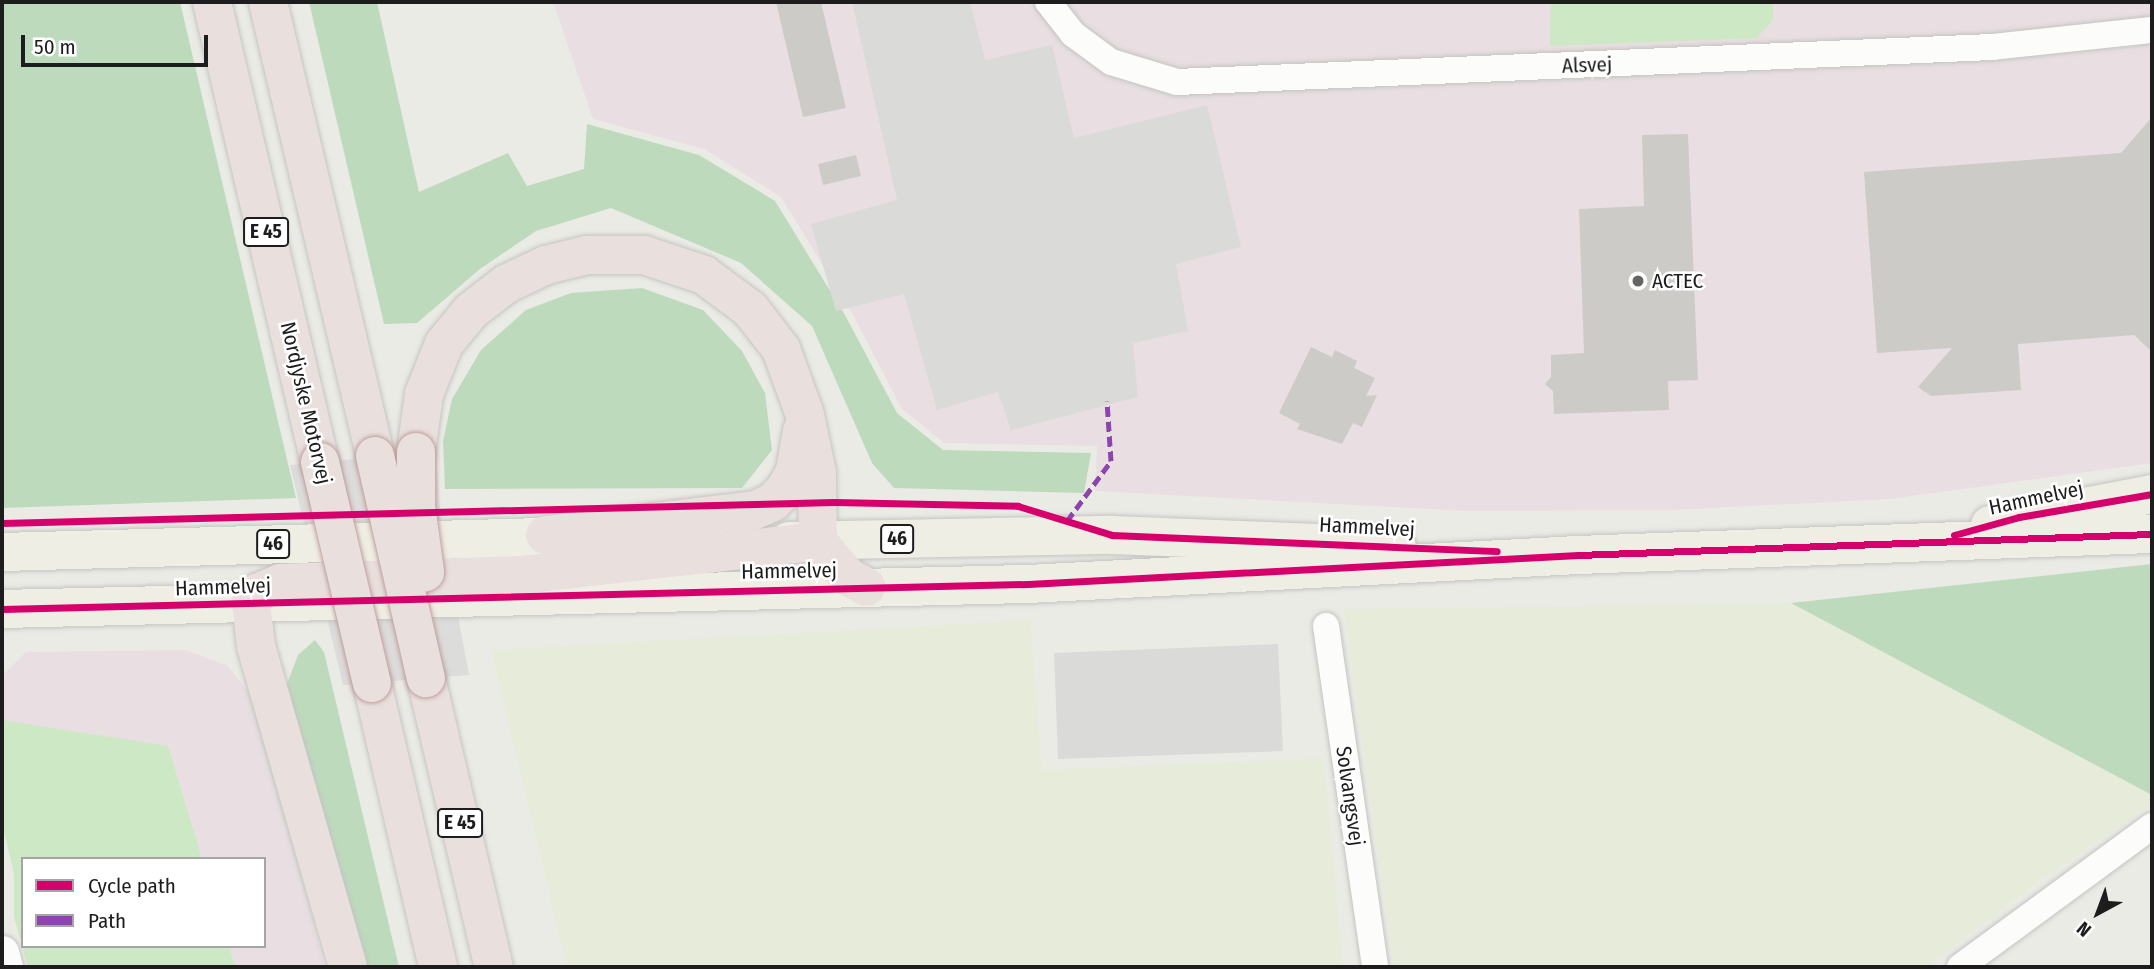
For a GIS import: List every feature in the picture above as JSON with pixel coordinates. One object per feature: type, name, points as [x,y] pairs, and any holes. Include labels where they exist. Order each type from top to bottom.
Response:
[{"type":"highway","name":"Nordjyske Motorvej","points":[[212,2],[438,967]]},
{"type":"highway","name":"E 45","points":[[268,2],[375,456],[436,678],[494,967]]},
{"type":"highway","points":[[505,967],[436,678],[423,560],[416,452],[424,394],[444,344],[471,311],[506,284],[546,265],[587,255],[644,255],[704,275],[750,309],[781,349],[805,415],[817,473],[818,541],[830,561],[867,587]]},
{"type":"highway","points":[[545,536],[727,515],[773,502],[795,471],[805,415]]},
{"type":"highway","points":[[348,967],[256,646],[251,604],[257,593],[280,583],[521,575],[818,541]]},
{"type":"main road","name":"Hammelvej","points":[[1927,542],[2019,517],[2152,494]]},
{"type":"main road","points":[[2039,541],[2152,520]]},
{"type":"main road","name":"Hammelvej","points":[[2,609],[1308,573],[1577,555],[1927,542],[2039,541],[2152,534]]},
{"type":"main road","name":"Hammelvej","points":[[2,552],[545,536],[818,541],[1112,535],[1577,555]]},
{"type":"main road","points":[[2,578],[296,544]]},
{"type":"street","name":"Alsvej","points":[[1048,2],[1073,34],[1111,62],[1177,82],[1983,48],[2152,30]]},
{"type":"street","name":"Solvangsvej","points":[[1326,626],[1375,967]]},
{"type":"street","points":[[1960,967],[2152,826]]},
{"type":"street","points":[[2,952],[6,967]]},
{"type":"shaded area","points":[[553,2],[2152,2],[2152,463],[1890,499],[1673,510],[1467,511],[1095,491],[1097,446],[944,443],[902,409],[852,313],[781,197],[704,149],[593,119]]},
{"type":"shaded area","points":[[852,2],[970,2],[985,60],[1052,45],[1074,138],[1207,105],[1241,247],[1176,264],[1188,331],[1133,343],[1138,397],[1011,430],[998,392],[937,410],[904,294],[836,311],[811,224],[897,200]]},
{"type":"shaded area","points":[[1278,644],[1283,751],[1058,759],[1054,653]]},
{"type":"shaded area","points":[[185,650],[227,665],[256,701],[325,967],[47,967],[42,948],[266,948],[266,857],[22,857],[2,798],[2,676],[26,652]]},
{"type":"green space","points":[[2,2],[180,2],[296,498],[2,508]]},
{"type":"green space","points":[[309,2],[377,2],[419,192],[508,153],[527,186],[584,169],[587,124],[699,155],[775,201],[845,315],[897,413],[943,450],[1091,453],[1084,493],[894,488],[872,463],[812,326],[741,263],[611,208],[536,231],[480,269],[417,323],[384,324]]},
{"type":"green space","points":[[1551,2],[1773,2],[1773,20],[1757,38],[1550,46]]},
{"type":"green space","points":[[642,288],[703,310],[742,351],[765,393],[772,450],[742,488],[445,489],[443,441],[452,399],[481,350],[526,310],[571,293]]},
{"type":"green space","points":[[2152,564],[2152,795],[1791,603]]},
{"type":"green space","points":[[1791,603],[2152,795],[2152,804],[2038,882],[1927,967],[1394,967],[1344,609]]},
{"type":"green space","points":[[1030,620],[1042,770],[1324,758],[1343,967],[567,967],[491,650]]},
{"type":"green space","points":[[315,640],[324,652],[399,967],[364,967],[285,689],[298,655]]},
{"type":"green space","points":[[2,720],[168,746],[201,857],[21,857],[21,942],[14,917],[14,874],[2,823]]},
{"type":"green space","points":[[23,948],[230,948],[235,967],[28,967]]},
{"type":"pier","points":[[436,451],[441,524],[469,675],[343,685],[290,465]]},
{"type":"building","points":[[776,2],[821,2],[846,108],[803,117]]},
{"type":"building","points":[[2152,117],[2152,352],[2134,335],[2018,344],[2021,390],[1931,396],[1918,387],[1952,348],[1877,353],[1864,172],[2121,153]]},
{"type":"building","name":"ACTEC","points":[[1688,134],[1698,380],[1668,381],[1669,410],[1554,414],[1553,391],[1545,384],[1551,377],[1551,355],[1584,353],[1579,209],[1644,206],[1642,135]]},
{"type":"building","points":[[856,155],[861,176],[823,185],[818,164]]},
{"type":"building","points":[[1311,347],[1332,357],[1335,350],[1357,361],[1354,368],[1375,378],[1366,396],[1377,395],[1362,427],[1353,423],[1342,444],[1297,429],[1300,424],[1279,413]]},
{"type":"marked path","points":[[1067,521],[1111,461],[1107,401]]},
{"type":"cycle path","points":[[1954,535],[2019,517],[2152,494]]},
{"type":"cycle path","points":[[2,523],[834,502],[1018,506],[1112,535],[1497,551]]},
{"type":"cycle path","points":[[2,609],[1028,584],[1578,555],[2152,534]]},
{"type":"place","name":"ACTEC","points":[[1638,281]]}]
